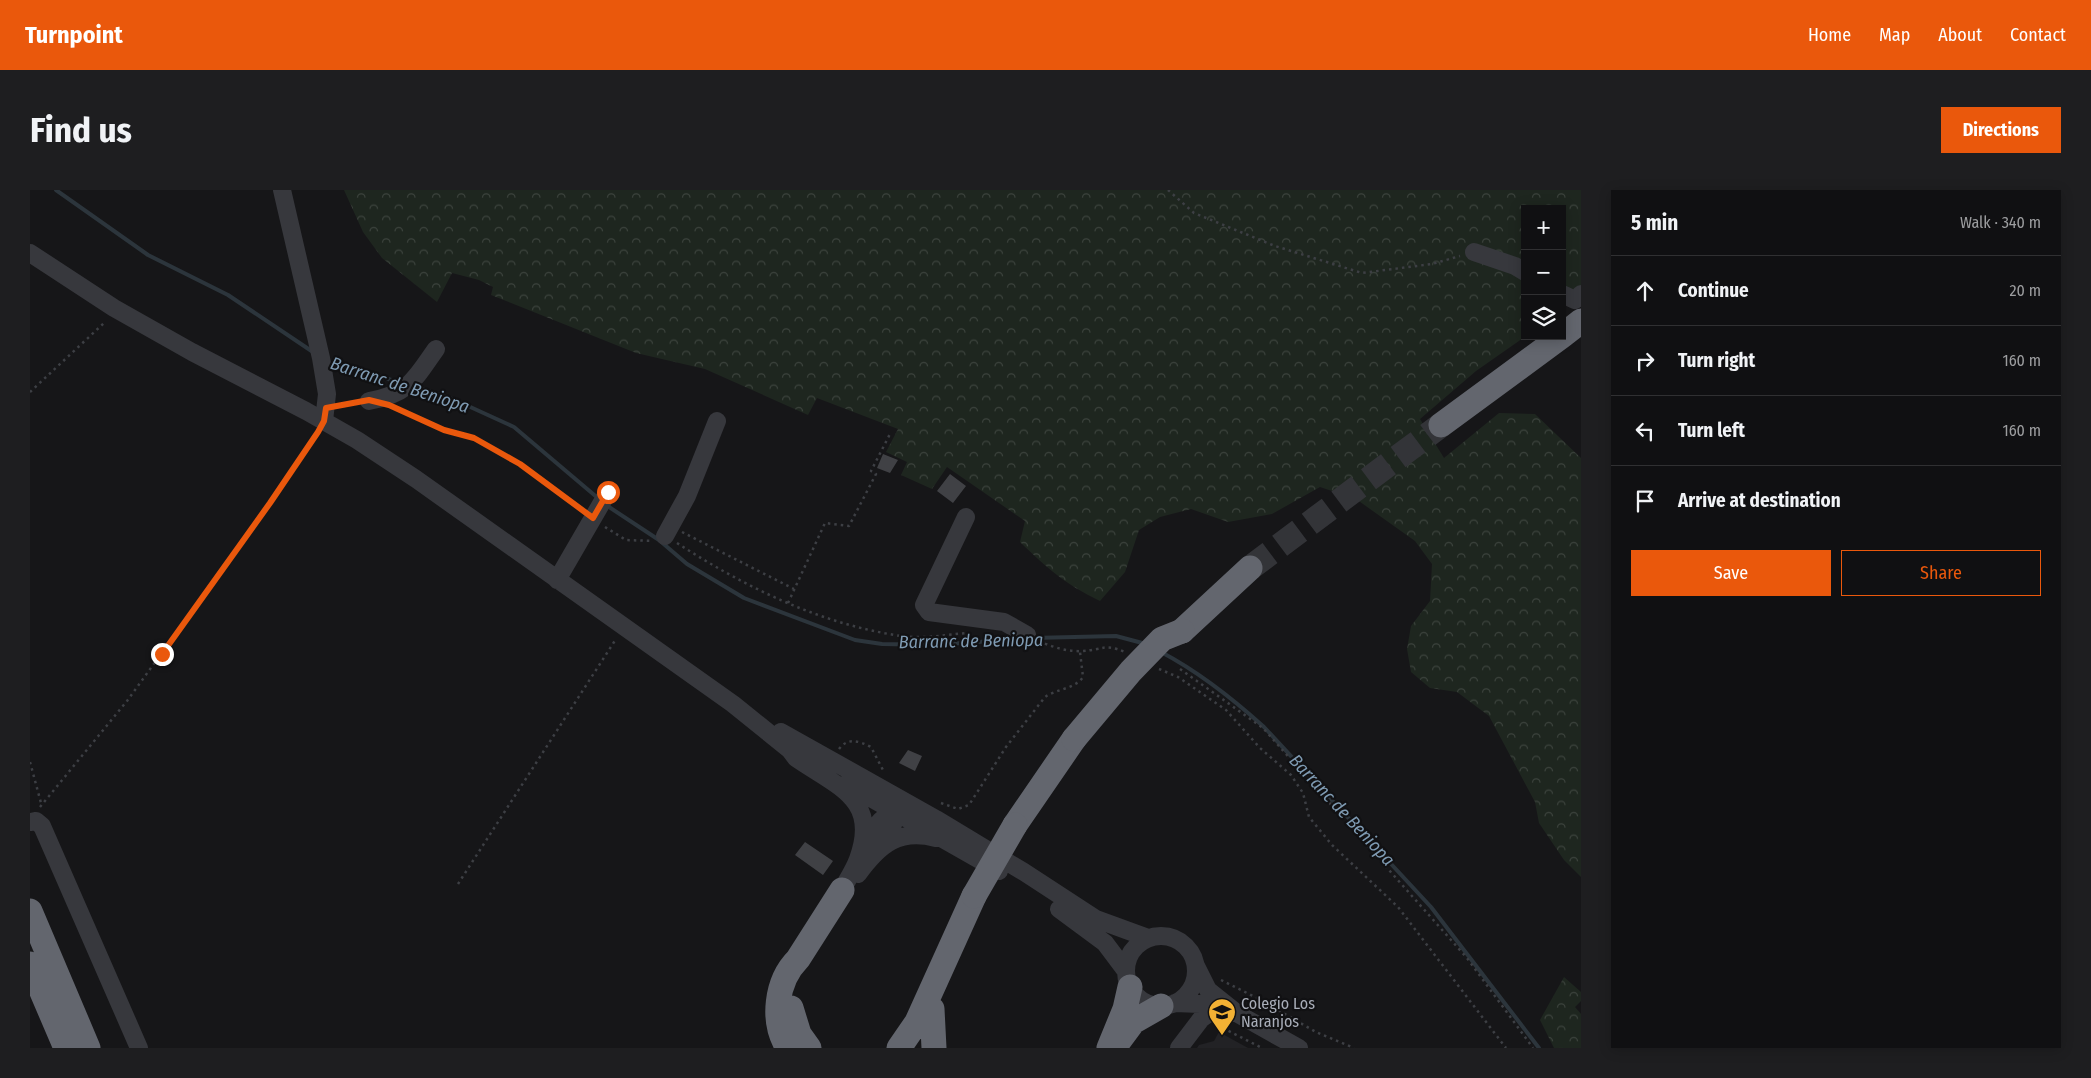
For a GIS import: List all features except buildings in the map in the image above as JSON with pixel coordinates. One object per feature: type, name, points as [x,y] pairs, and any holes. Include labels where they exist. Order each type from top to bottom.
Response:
[{"type":"highway","points":[[1566,333],[1581,321]]},
{"type":"highway","points":[[1441,425],[1557,340]]},
{"type":"highway","points":[[909,1044],[978,898],[1019,827],[1078,742],[1131,671],[1162,639],[1182,631],[1250,568]]},
{"type":"highway","points":[[788,1048],[778,1020],[779,996],[790,967],[798,959],[842,890]]},
{"type":"highway","points":[[909,1044],[932,1009],[978,898]]},
{"type":"highway","points":[[30,911],[88,1048]]},
{"type":"highway","points":[[798,959],[792,986],[791,1009],[799,1034],[809,1048]]},
{"type":"highway","points":[[30,964],[66,1048]]},
{"type":"highway","points":[[1109,1048],[1122,1016],[1128,979]]},
{"type":"highway","points":[[1116,1048],[1133,1022],[1168,1004]]},
{"type":"highway","points":[[932,1009],[934,1048]]},
{"type":"street","points":[[282,190],[321,358],[327,394],[325,415]]},
{"type":"street","points":[[1474,252],[1521,270]]},
{"type":"street","points":[[30,253],[114,308],[192,352],[325,415],[357,440],[416,479],[732,704],[790,750],[1016,880],[1076,920],[1105,943],[1143,1001],[1168,1004],[1200,1004],[1216,1016]]},
{"type":"street","points":[[1564,295],[1575,300],[1581,294]]},
{"type":"street","points":[[369,400],[387,398],[403,391],[410,385],[436,349]]},
{"type":"street","points":[[668,531],[687,496],[717,420]]},
{"type":"street","points":[[557,580],[608,492]]},
{"type":"street","points":[[966,517],[924,605],[928,612],[1004,622],[1027,635]]},
{"type":"street","points":[[732,704],[936,819],[1096,919],[1148,938],[1164,936],[1179,940],[1193,955],[1208,990],[1238,1014],[1299,1048]]},
{"type":"street","points":[[790,750],[796,758],[852,797],[860,806],[864,816],[860,850]]},
{"type":"street","points":[[811,750],[818,758],[895,804],[892,828],[883,845],[852,882],[842,890]]},
{"type":"street","points":[[842,890],[860,850],[881,820],[895,811],[905,810],[1063,902],[1083,910]]},
{"type":"street","points":[[33,821],[42,826],[139,1048]]},
{"type":"street","points":[[883,845],[910,835],[923,835],[947,841]]},
{"type":"street","points":[[1128,979],[1132,951],[1148,938]]},
{"type":"street","points":[[1168,1004],[1185,996],[1192,987],[1199,972]]},
{"type":"street","points":[[1179,1048],[1202,1019],[1238,1014]]},
{"type":"path","points":[[1168,190],[1194,213],[1276,246],[1362,273],[1432,264],[1474,252]]},
{"type":"path","points":[[30,392],[104,323]]},
{"type":"path","points":[[33,821],[41,803],[127,701],[270,503],[325,415],[369,400],[389,405],[444,430],[474,438],[520,464],[626,540],[659,540],[668,531]]},
{"type":"path","points":[[788,604],[825,522],[849,526],[876,474],[871,471],[891,432]]},
{"type":"path","points":[[668,531],[794,589]]},
{"type":"path","points":[[668,531],[742,582],[788,604],[852,626],[902,636],[936,636],[968,632]]},
{"type":"path","points":[[458,884],[624,627]]},
{"type":"path","points":[[1027,635],[1051,647],[1080,651],[1110,646],[1132,654]]},
{"type":"path","points":[[935,801],[958,809],[969,805],[1006,747],[1045,697],[1053,691],[1078,684],[1083,677],[1080,651]]},
{"type":"path","points":[[1153,665],[1178,676],[1226,710],[1260,748],[1291,775],[1302,793],[1309,817],[1332,845],[1398,907],[1506,1048]]},
{"type":"path","points":[[1180,669],[1263,728],[1467,958],[1533,1048]]},
{"type":"path","points":[[831,760],[843,744],[853,740],[871,747],[882,771],[887,774]]},
{"type":"path","points":[[30,762],[41,803]]},
{"type":"path","points":[[1199,972],[1227,982],[1316,1032],[1354,1048]]},
{"type":"path","points":[[1216,1016],[1262,1048]]},
{"type":"shaded area","name":"Colegio Los Naranjos","points":[[1219,1032],[1248,1048],[1197,1048],[1199,1045],[1214,1041]]},
{"type":"green space","points":[[344,190],[1581,190],[1581,285],[1576,291],[1566,292],[1566,205],[1521,205],[1521,340],[1476,371],[1420,419],[1444,458],[1499,413],[1535,414],[1581,458],[1581,877],[1564,860],[1539,823],[1535,802],[1489,716],[1457,692],[1430,688],[1411,672],[1407,649],[1411,626],[1430,601],[1432,564],[1415,541],[1356,499],[1320,487],[1272,514],[1228,522],[1191,509],[1160,517],[1139,530],[1125,572],[1100,601],[1057,575],[1020,542],[1025,521],[947,467],[932,489],[901,475],[907,462],[886,452],[898,429],[817,398],[808,415],[705,369],[636,353],[491,295],[493,287],[479,280],[452,273],[437,302],[382,258],[363,232]]},
{"type":"green space","points":[[1564,977],[1581,992],[1581,1001],[1575,1007],[1581,1014],[1581,1048],[1554,1048],[1540,1020]]},
{"type":"waterway","name":"Barranc de Beniopa","points":[[56,190],[148,255],[228,295],[313,352]]},
{"type":"waterway","name":"Barranc de Beniopa","points":[[327,362],[334,367],[356,369],[401,383]]},
{"type":"waterway","name":"Barranc de Beniopa","points":[[413,386],[455,400],[514,427],[599,499]]},
{"type":"waterway","name":"Barranc de Beniopa","points":[[606,505],[659,540],[687,564],[744,598],[855,640],[882,644],[933,645],[1022,639]]},
{"type":"waterway","name":"Barranc de Beniopa","points":[[1032,638],[1116,636],[1146,644]]},
{"type":"waterway","name":"Barranc de Beniopa","points":[[1161,652],[1215,686],[1264,727],[1431,907],[1539,1048]]},
{"type":"tunnel","points":[[1250,568],[1441,425]]},
{"type":"place","name":"Colegio Los Naranjos","points":[[1222,1036]]},
{"type":"route","points":[[162,654],[270,503],[318,432],[324,421],[326,408],[369,400],[389,405],[444,430],[474,438],[520,464],[593,518],[608,492]]}]
